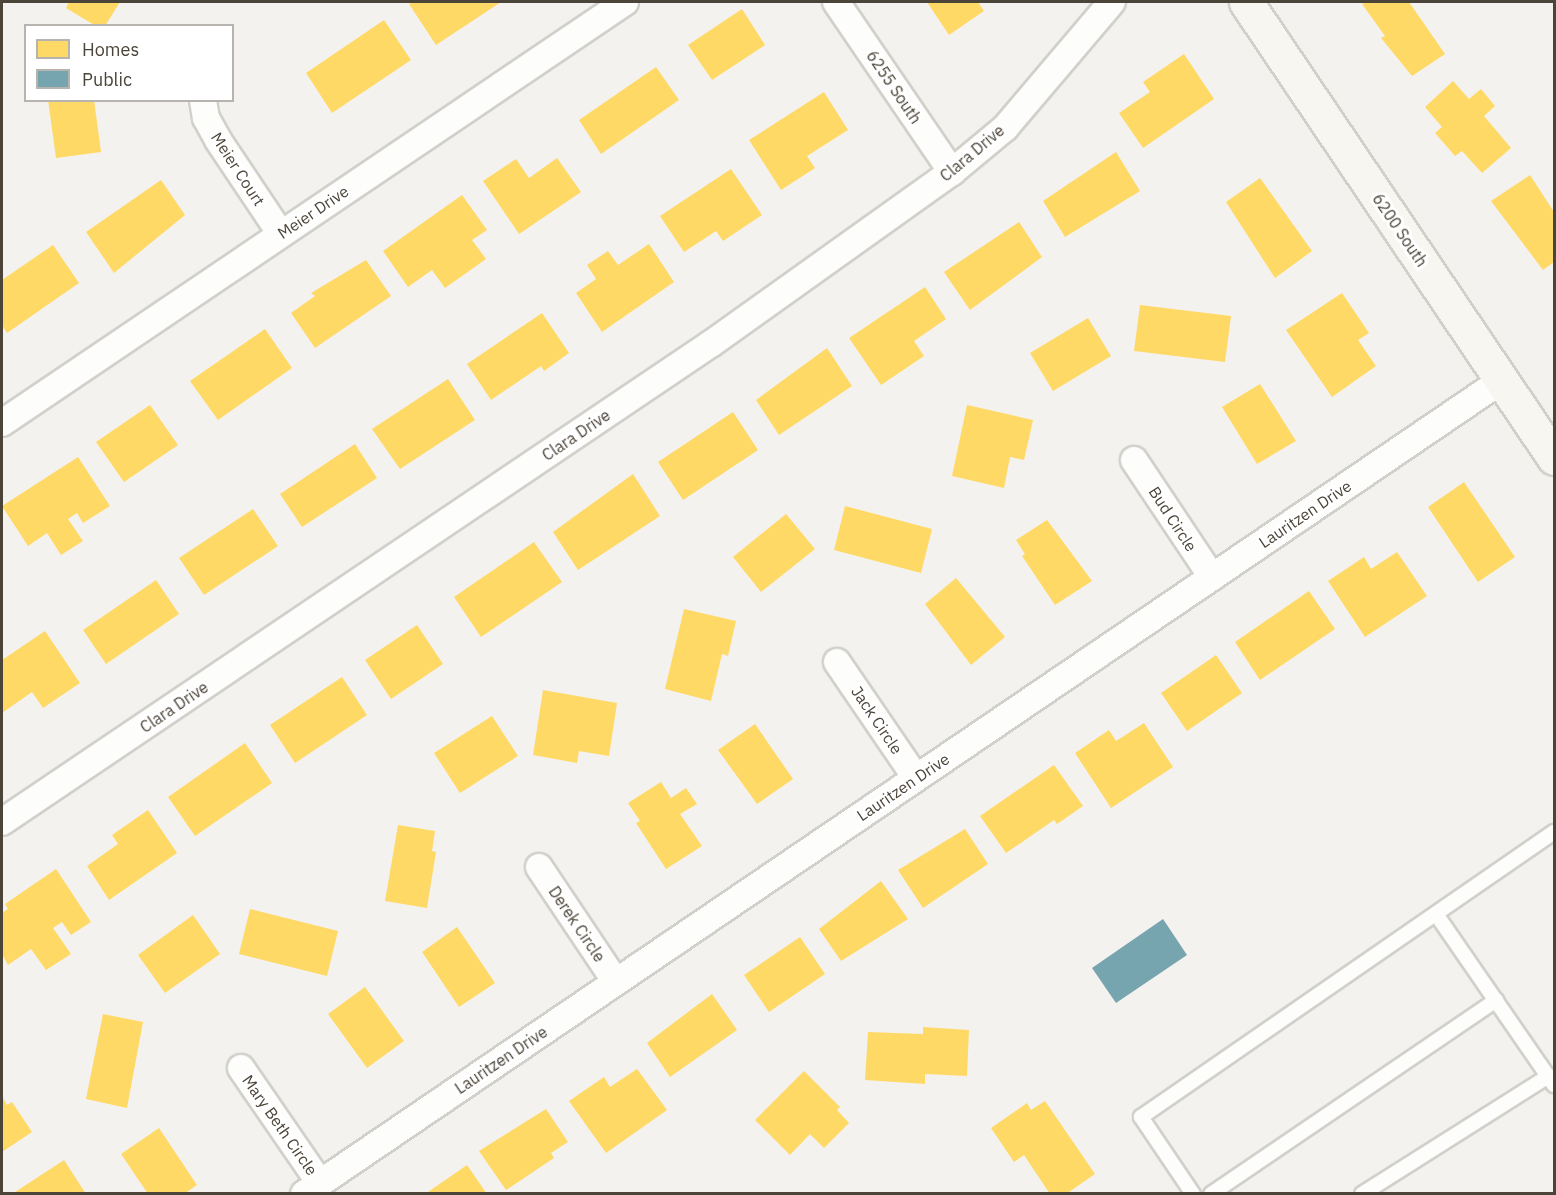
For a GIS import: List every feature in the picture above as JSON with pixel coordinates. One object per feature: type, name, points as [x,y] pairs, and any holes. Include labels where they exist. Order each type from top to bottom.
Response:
[{"type":"main road","name":"6200 South","points":[[1246,2],[1554,458]]},
{"type":"street","name":"Meier Drive","points":[[2,423],[625,2]]},
{"type":"street","name":"6255 South","points":[[836,2],[952,172]]},
{"type":"street","name":"Clara Drive","points":[[2,822],[712,343],[952,172],[1005,128],[1112,2]]},
{"type":"street","name":"Meier Court","points":[[203,102],[206,118],[218,140],[281,234]]},
{"type":"street","name":"Lauritzen Drive","points":[[312,1188],[1502,380]]},
{"type":"street","name":"Bud Circle","points":[[1134,460],[1212,577]]},
{"type":"street","name":"Jack Circle","points":[[837,662],[916,778]]},
{"type":"street","name":"Derek Circle","points":[[539,867],[616,982]]},
{"type":"street","name":"Mary Beth Circle","points":[[241,1068],[312,1188]]},
{"type":"lane","points":[[1193,1194],[1141,1117],[1554,832]]},
{"type":"lane","points":[[1362,1194],[1552,1081],[1436,914]]},
{"type":"lane","points":[[1210,1194],[1496,1000]]},
{"type":"building: Homes","points":[[69,2],[120,2],[106,24],[93,24],[66,8]]},
{"type":"building: Homes","points":[[414,2],[501,2],[436,45],[409,4]]},
{"type":"building: Homes","points":[[927,2],[978,2],[984,11],[949,35]]},
{"type":"building: Homes","points":[[1366,2],[1409,2],[1445,54],[1412,76],[1381,38],[1385,36],[1362,4]]},
{"type":"building: Homes","points":[[742,9],[765,45],[712,80],[688,45]]},
{"type":"building: Homes","points":[[384,20],[411,60],[332,113],[306,73]]},
{"type":"building: Homes","points":[[1184,54],[1214,99],[1143,148],[1119,113],[1150,92],[1143,82]]},
{"type":"building: Homes","points":[[656,67],[679,100],[601,154],[579,120]]},
{"type":"building: Homes","points":[[1453,81],[1469,99],[1481,89],[1495,106],[1484,116],[1511,148],[1482,173],[1462,151],[1455,156],[1435,133],[1442,127],[1425,107]]},
{"type":"building: Homes","points":[[824,92],[848,130],[807,156],[815,168],[781,190],[749,140]]},
{"type":"building: Homes","points":[[48,102],[94,102],[101,152],[56,158]]},
{"type":"building: Homes","points":[[1116,152],[1140,191],[1065,237],[1043,201]]},
{"type":"building: Homes","points":[[557,158],[581,192],[519,234],[483,181],[516,159],[529,178]]},
{"type":"building: Homes","points":[[731,169],[762,215],[723,241],[716,231],[684,252],[660,216]]},
{"type":"building: Homes","points":[[1530,175],[1554,212],[1554,262],[1543,270],[1491,201]]},
{"type":"building: Homes","points":[[1260,178],[1312,251],[1275,278],[1226,202]]},
{"type":"building: Homes","points":[[161,180],[185,215],[114,273],[86,232]]},
{"type":"building: Homes","points":[[462,195],[487,230],[472,240],[486,259],[445,288],[432,270],[408,287],[383,251]]},
{"type":"building: Homes","points":[[1019,222],[1042,257],[970,310],[944,272]]},
{"type":"building: Homes","points":[[649,244],[674,282],[602,332],[576,293],[596,279],[587,265],[608,251],[618,265]]},
{"type":"building: Homes","points":[[53,245],[79,283],[7,333],[2,325],[2,280]]},
{"type":"building: Homes","points":[[366,260],[391,296],[315,348],[291,313],[315,296],[311,293]]},
{"type":"building: Homes","points":[[925,287],[946,319],[914,341],[924,356],[881,385],[849,338]]},
{"type":"building: Homes","points":[[1342,293],[1369,333],[1358,340],[1376,366],[1332,397],[1286,330]]},
{"type":"building: Homes","points":[[1140,305],[1231,316],[1225,362],[1134,351]]},
{"type":"building: Homes","points":[[542,313],[569,353],[544,371],[541,366],[491,400],[467,364]]},
{"type":"building: Homes","points":[[1088,318],[1111,356],[1053,391],[1030,353]]},
{"type":"building: Homes","points":[[265,329],[292,368],[218,420],[190,381]]},
{"type":"building: Homes","points":[[827,348],[852,386],[779,435],[756,400]]},
{"type":"building: Homes","points":[[448,379],[475,420],[400,469],[372,429]]},
{"type":"building: Homes","points":[[1260,384],[1296,441],[1257,464],[1222,407]]},
{"type":"building: Homes","points":[[150,405],[178,445],[124,482],[96,442]]},
{"type":"building: Homes","points":[[967,405],[1033,420],[1024,460],[1010,457],[1004,488],[952,476]]},
{"type":"building: Homes","points":[[733,412],[758,450],[683,500],[658,462]]},
{"type":"building: Homes","points":[[355,444],[377,478],[302,527],[280,494]]},
{"type":"building: Homes","points":[[78,457],[110,506],[83,523],[77,513],[68,519],[83,541],[61,555],[47,533],[28,546],[2,506]]},
{"type":"building: Homes","points":[[633,474],[660,516],[578,570],[553,532]]},
{"type":"building: Homes","points":[[1464,482],[1515,557],[1478,582],[1428,507]]},
{"type":"building: Homes","points":[[845,506],[932,529],[921,573],[834,550]]},
{"type":"building: Homes","points":[[253,509],[278,546],[204,595],[179,558]]},
{"type":"building: Homes","points":[[786,514],[815,549],[761,592],[733,557]]},
{"type":"building: Homes","points":[[1047,520],[1092,581],[1055,605],[1022,556],[1025,554],[1016,540]]},
{"type":"building: Homes","points":[[534,542],[562,582],[481,637],[454,597]]},
{"type":"building: Homes","points":[[1397,552],[1427,596],[1365,637],[1328,581],[1364,557],[1371,569]]},
{"type":"building: Homes","points":[[956,578],[1005,637],[971,665],[925,604]]},
{"type":"building: Homes","points":[[156,580],[179,614],[106,664],[83,630]]},
{"type":"building: Homes","points":[[1309,591],[1335,629],[1260,680],[1235,642]]},
{"type":"building: Homes","points":[[684,609],[736,621],[728,656],[722,654],[711,701],[665,689]]},
{"type":"building: Homes","points":[[417,625],[443,664],[391,699],[365,660]]},
{"type":"building: Homes","points":[[45,631],[80,683],[43,708],[32,692],[2,713],[2,660]]},
{"type":"building: Homes","points":[[1216,655],[1242,693],[1187,731],[1161,693]]},
{"type":"building: Homes","points":[[342,677],[367,715],[295,763],[270,725]]},
{"type":"building: Homes","points":[[543,690],[617,703],[609,756],[579,751],[577,763],[533,755]]},
{"type":"building: Homes","points":[[492,716],[518,756],[460,793],[434,753]]},
{"type":"building: Homes","points":[[1144,723],[1173,767],[1111,808],[1075,753],[1109,730],[1116,741]]},
{"type":"building: Homes","points":[[755,724],[793,779],[757,804],[718,750]]},
{"type":"building: Homes","points":[[245,743],[272,783],[195,836],[168,797]]},
{"type":"building: Homes","points":[[1054,765],[1083,806],[1057,824],[1054,820],[1006,853],[980,816]]},
{"type":"building: Homes","points":[[661,782],[671,798],[686,788],[697,804],[680,814],[702,846],[666,869],[636,823],[640,821],[628,803]]},
{"type":"building: Homes","points":[[148,810],[177,853],[109,900],[87,866],[118,844],[112,835]]},
{"type":"building: Homes","points":[[398,825],[435,831],[432,851],[436,852],[427,908],[385,901]]},
{"type":"building: Homes","points":[[965,829],[988,864],[923,908],[898,870]]},
{"type":"building: Homes","points":[[56,869],[91,922],[71,935],[62,922],[53,928],[71,954],[46,970],[31,949],[8,965],[2,954],[2,913],[8,909],[5,904]]},
{"type":"building: Homes","points":[[881,881],[908,919],[841,961],[819,929]]},
{"type":"building: Homes","points":[[250,909],[338,931],[327,976],[239,954]]},
{"type":"building: Homes","points":[[193,915],[220,954],[165,993],[138,955]]},
{"type":"building: Homes","points":[[457,927],[495,983],[459,1007],[422,952]]},
{"type":"building: Homes","points":[[800,937],[825,974],[769,1012],[744,975]]},
{"type":"building: Homes","points":[[365,987],[404,1041],[367,1068],[328,1014]]},
{"type":"building: Homes","points":[[712,994],[737,1030],[670,1077],[647,1043]]},
{"type":"building: Homes","points":[[103,1014],[143,1022],[127,1108],[86,1099]]},
{"type":"building: Homes","points":[[923,1027],[969,1030],[967,1076],[925,1074],[925,1084],[865,1080],[868,1032],[923,1034]]},
{"type":"building: Homes","points":[[637,1069],[667,1110],[606,1153],[569,1101],[604,1077],[610,1087]]},
{"type":"building: Homes","points":[[804,1071],[840,1107],[837,1110],[849,1123],[824,1148],[810,1134],[790,1155],[755,1120]]},
{"type":"building: Homes","points":[[2,1096],[7,1105],[12,1102],[32,1132],[2,1152]]},
{"type":"building: Homes","points":[[1045,1101],[1095,1174],[1066,1194],[1050,1194],[1024,1155],[1014,1162],[991,1128],[1027,1103],[1031,1110]]},
{"type":"building: Homes","points":[[546,1109],[568,1142],[551,1153],[554,1158],[506,1190],[479,1151]]},
{"type":"building: Homes","points":[[159,1128],[197,1185],[184,1194],[148,1194],[121,1154]]},
{"type":"building: Homes","points":[[64,1160],[86,1194],[12,1194]]},
{"type":"building: Homes","points":[[467,1165],[487,1194],[425,1194]]},
{"type":"building: Public","points":[[1163,919],[1187,955],[1116,1003],[1092,968]]}]
